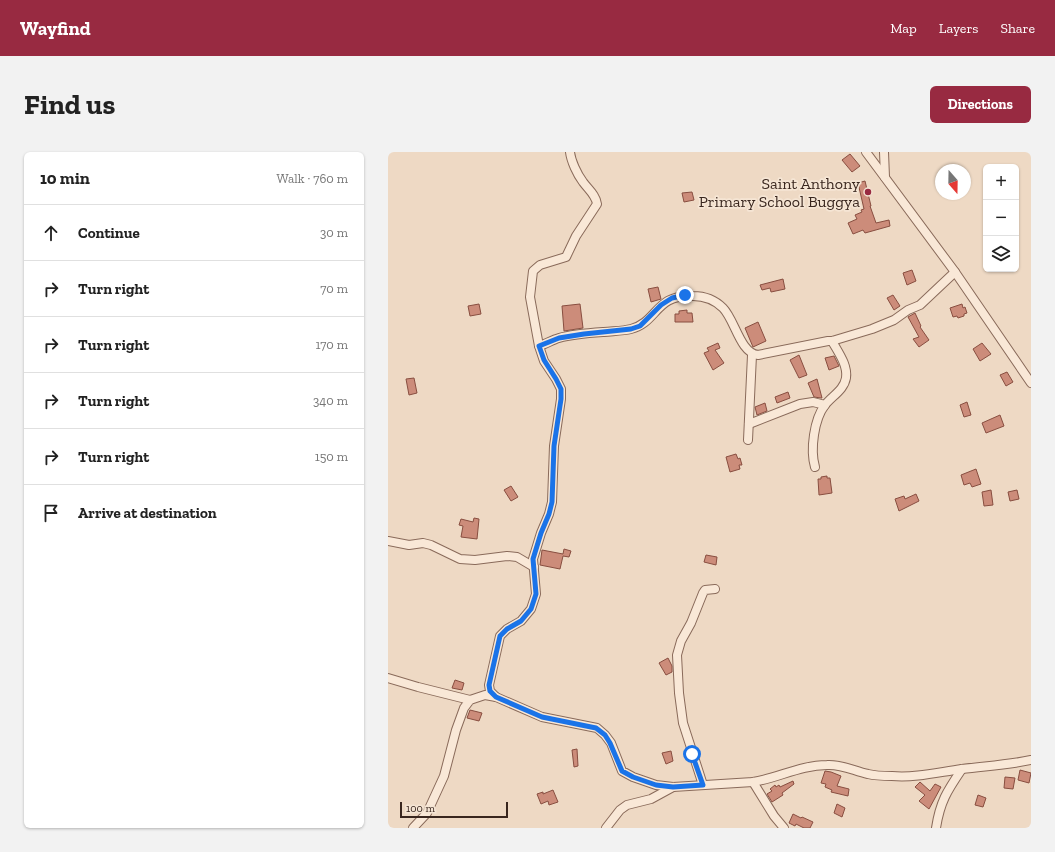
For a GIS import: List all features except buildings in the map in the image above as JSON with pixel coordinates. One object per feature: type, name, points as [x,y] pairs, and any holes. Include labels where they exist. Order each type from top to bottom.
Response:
[{"type":"street","points":[[496,697],[490,691],[489,685],[500,636],[507,629],[521,621],[531,609],[536,594],[533,559],[552,502],[554,446],[561,399],[561,389],[544,360],[539,346],[530,297],[533,271],[540,265],[566,257],[576,236],[596,204],[595,197],[582,181],[570,152]]},
{"type":"street","points":[[866,152],[955,272],[1031,383]]},
{"type":"street","points":[[884,152],[885,177]]},
{"type":"street","points":[[539,346],[559,338],[631,329],[640,326],[661,305],[672,298],[685,295],[699,296],[710,299],[723,308],[732,319],[745,347],[752,354],[758,355],[804,345],[832,341],[872,329],[894,320],[908,310],[920,305],[955,272]]},
{"type":"street","points":[[815,467],[812,454],[813,442],[820,416],[825,405],[835,396],[846,379],[844,364],[832,341]]},
{"type":"street","points":[[748,440],[752,354]]},
{"type":"street","points":[[749,424],[800,404],[813,402],[825,405]]},
{"type":"street","points":[[388,541],[409,544],[423,543],[431,545],[460,559],[475,560],[507,556],[517,557],[534,567]]},
{"type":"street","points":[[703,785],[683,723],[678,692],[677,655],[681,641],[691,623],[703,593],[705,590],[715,589]]},
{"type":"street","points":[[388,678],[470,700],[485,695],[496,697],[542,717],[596,728],[605,735],[610,743],[622,771],[633,777],[656,785],[673,787],[764,781],[812,766],[826,765],[839,765],[868,774],[916,776],[962,769],[1012,764],[1031,760]]},
{"type":"street","points":[[413,828],[427,813],[444,776],[456,730],[464,708],[470,700]]},
{"type":"street","points":[[936,828],[938,814],[946,793],[962,769]]},
{"type":"street","points":[[753,782],[774,816],[784,828]]},
{"type":"street","points":[[606,828],[620,810],[627,805],[651,799],[673,787]]},
{"type":"place","name":"Saint Anthony Primary School Buggya","points":[[868,192]]},
{"type":"route","points":[[685,295],[672,298],[661,305],[640,326],[631,329],[559,338],[539,346],[544,360],[561,389],[561,399],[554,446],[552,502],[533,559],[536,594],[531,609],[521,621],[507,629],[500,636],[489,685],[490,691],[496,697],[542,717],[596,728],[605,735],[610,743],[622,771],[633,777],[656,785],[673,787],[703,785],[692,754]]}]
